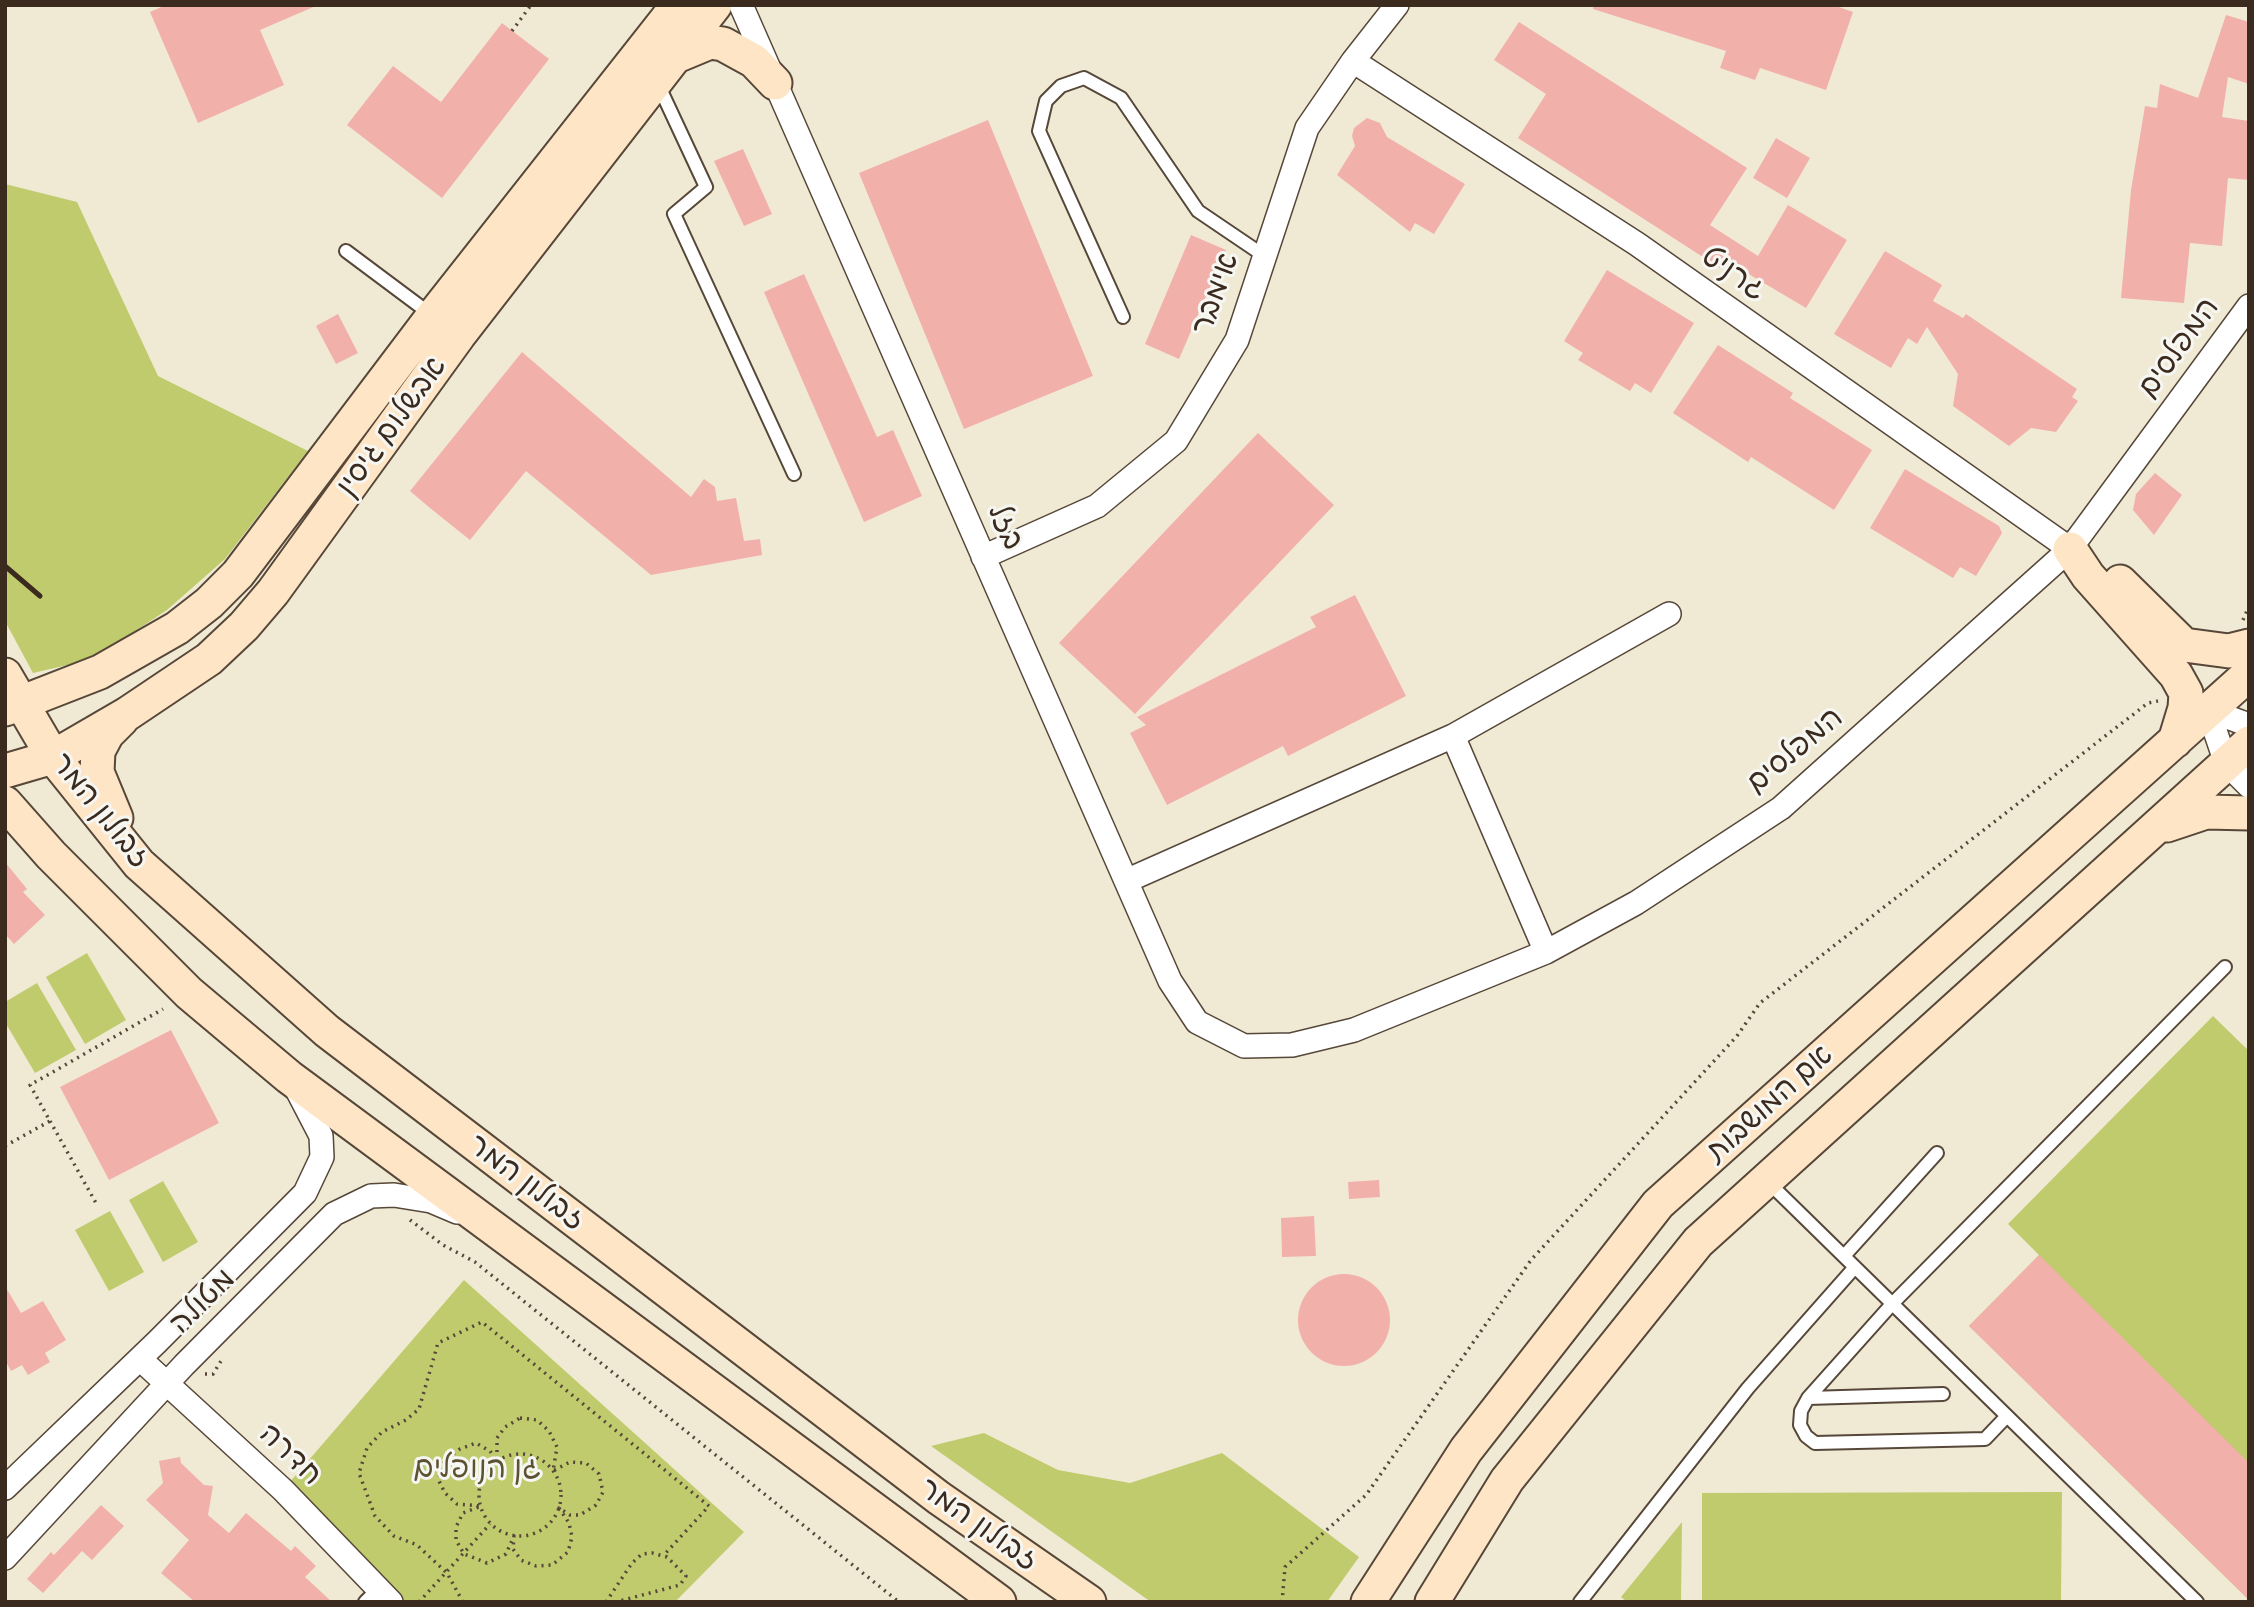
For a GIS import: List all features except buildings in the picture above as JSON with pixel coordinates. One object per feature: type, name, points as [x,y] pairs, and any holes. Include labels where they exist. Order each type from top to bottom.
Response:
[{"type":"street","name":"אבשלום גיסין","points":[[5,771],[53,757],[127,714],[209,659],[266,600],[446,325],[678,5]]},
{"type":"street","name":"אבשלום גיסין","points":[[10,696],[100,671],[177,628],[209,603],[237,574],[665,68],[715,5]]},
{"type":"street","name":"בזל","points":[[741,5],[1170,981],[1197,1023],[1244,1046]]},
{"type":"street","name":"אימבר","points":[[983,557],[1097,506],[1175,441],[1237,340],[1307,128],[1353,61],[1397,5]]},
{"type":"street","points":[[665,68],[710,42],[723,44],[754,61],[775,83]]},
{"type":"street","name":"גרניט","points":[[1353,61],[1637,244],[2070,549]]},
{"type":"street","name":"המפלסים","points":[[1244,1046],[1292,1045],[1354,1030],[1546,952],[1636,903],[1781,808],[2070,549],[2249,306]]},
{"type":"street","points":[[2070,549],[2105,566],[2184,645],[2242,657]]},
{"type":"street","points":[[2070,549],[2088,576],[2197,702],[2241,764]]},
{"type":"street","points":[[1126,881],[1453,736],[1669,614]]},
{"type":"street","name":"אם המושבות","points":[[1368,1602],[1466,1450],[1658,1204],[2175,741],[2197,702],[2242,657]]},
{"type":"street","name":"זבולון המר","points":[[10,696],[53,757],[139,864],[327,1031],[939,1498],[1089,1602]]},
{"type":"street","points":[[2197,702],[2249,725]]},
{"type":"street","points":[[127,714],[107,734],[99,751],[97,772],[108,803],[139,864]]},
{"type":"street","points":[[1453,736],[1546,952]]},
{"type":"street","name":"אם המושבות","points":[[1432,1602],[1507,1480],[1698,1242],[1765,1178],[2155,830],[2241,764]]},
{"type":"street","name":"זבולון המר","points":[[5,803],[51,855],[189,993],[289,1077],[999,1602]]},
{"type":"street","points":[[2155,830],[2206,812],[2249,813]]},
{"type":"street","points":[[5,827],[51,855]]},
{"type":"street","name":"מטולה","points":[[5,1488],[141,1359],[305,1193],[316,1175],[322,1157],[321,1136],[289,1077]]},
{"type":"street","name":"מטולה","points":[[5,1558],[172,1387],[334,1214],[371,1196],[406,1197],[431,1201],[490,1228]]},
{"type":"street","name":"חדרה","points":[[141,1359],[283,1490],[378,1597]]},
{"type":"lane","points":[[665,68],[706,187],[674,214],[794,474]]},
{"type":"lane","points":[[1123,317],[1039,131],[1046,101],[1061,86],[1083,78],[1122,98],[1198,211],[1263,255]]},
{"type":"lane","points":[[346,251],[446,325]]},
{"type":"lane","points":[[2007,1416],[1985,1439],[1815,1443],[1806,1436],[1800,1425],[1801,1411],[1808,1398],[1892,1304],[2225,967]]},
{"type":"lane","points":[[1844,1256],[1937,1153]]},
{"type":"lane","points":[[1765,1178],[2197,1602]]},
{"type":"lane","points":[[1580,1602],[1748,1388],[1855,1267]]},
{"type":"lane","points":[[1808,1398],[1942,1394]]},
{"type":"path","points":[[512,31],[531,5]]},
{"type":"path","points":[[2242,657],[2249,606]]},
{"type":"path","points":[[1282,1602],[1285,1567],[1366,1495],[1531,1260],[1737,1036],[1760,1003],[2148,703],[2197,702]]},
{"type":"path","points":[[96,1203],[30,1085],[163,1009]]},
{"type":"path","points":[[5,1146],[50,1122]]},
{"type":"path","points":[[401,1213],[443,1245],[475,1262],[899,1602]]},
{"type":"path","points":[[463,1602],[447,1573],[417,1545],[394,1536],[375,1516],[359,1473],[367,1448],[382,1432],[407,1420],[419,1409],[438,1343],[482,1322],[709,1506],[663,1556]]},
{"type":"path","points":[[172,1387],[191,1375],[213,1374],[227,1352]]},
{"type":"path","points":[[497,1461],[496,1438],[505,1427],[520,1418],[537,1420],[549,1431],[557,1447],[553,1471]]},
{"type":"path","points":[[481,1506],[457,1504],[445,1493],[439,1481],[440,1469],[447,1458],[476,1443],[490,1451],[497,1461]]},
{"type":"path","points":[[514,1536],[513,1549],[521,1560],[536,1566],[552,1565],[568,1552],[572,1537],[569,1523],[559,1508],[559,1484],[553,1471],[543,1461],[530,1456],[510,1455],[497,1461],[480,1484],[481,1506],[490,1524],[514,1536],[542,1530],[559,1508]]},
{"type":"path","points":[[553,1471],[570,1462],[586,1463],[598,1474],[603,1492],[596,1505],[580,1515],[570,1515],[559,1508]]},
{"type":"path","points":[[481,1506],[463,1513],[456,1527],[456,1540],[464,1554],[487,1563],[506,1554],[514,1536]]},
{"type":"path","points":[[419,1602],[490,1524]]},
{"type":"path","points":[[606,1602],[632,1563],[642,1554],[663,1556],[679,1566],[686,1576],[680,1585],[616,1602]]},
{"type":"green space","points":[[5,184],[77,202],[158,376],[308,451],[225,559],[167,610],[93,659],[33,673],[5,621]]},
{"type":"green space","points":[[87,953],[126,1020],[85,1044],[46,977]]},
{"type":"green space","points":[[37,983],[76,1050],[35,1073],[5,1022],[5,1002]]},
{"type":"green space","points":[[2213,1016],[2249,1051],[2249,1600],[1969,1326],[2039,1255],[2008,1224]]},
{"type":"green space","points":[[163,1181],[198,1242],[163,1262],[129,1200]]},
{"type":"green space","points":[[110,1211],[144,1272],[109,1291],[75,1230]]},
{"type":"green space","name":"גן הנופלים","points":[[464,1280],[744,1532],[675,1602],[399,1602],[283,1490]]},
{"type":"green space","points":[[984,1433],[1058,1470],[1130,1483],[1222,1453],[1359,1557],[1327,1602],[1151,1602],[931,1446]]},
{"type":"green space","points":[[2062,1492],[2061,1602],[1702,1602],[1702,1493]]},
{"type":"green space","points":[[1682,1522],[1681,1602],[1627,1602],[1621,1597]]},
{"type":"railway","points":[[5,566],[40,596]]}]
